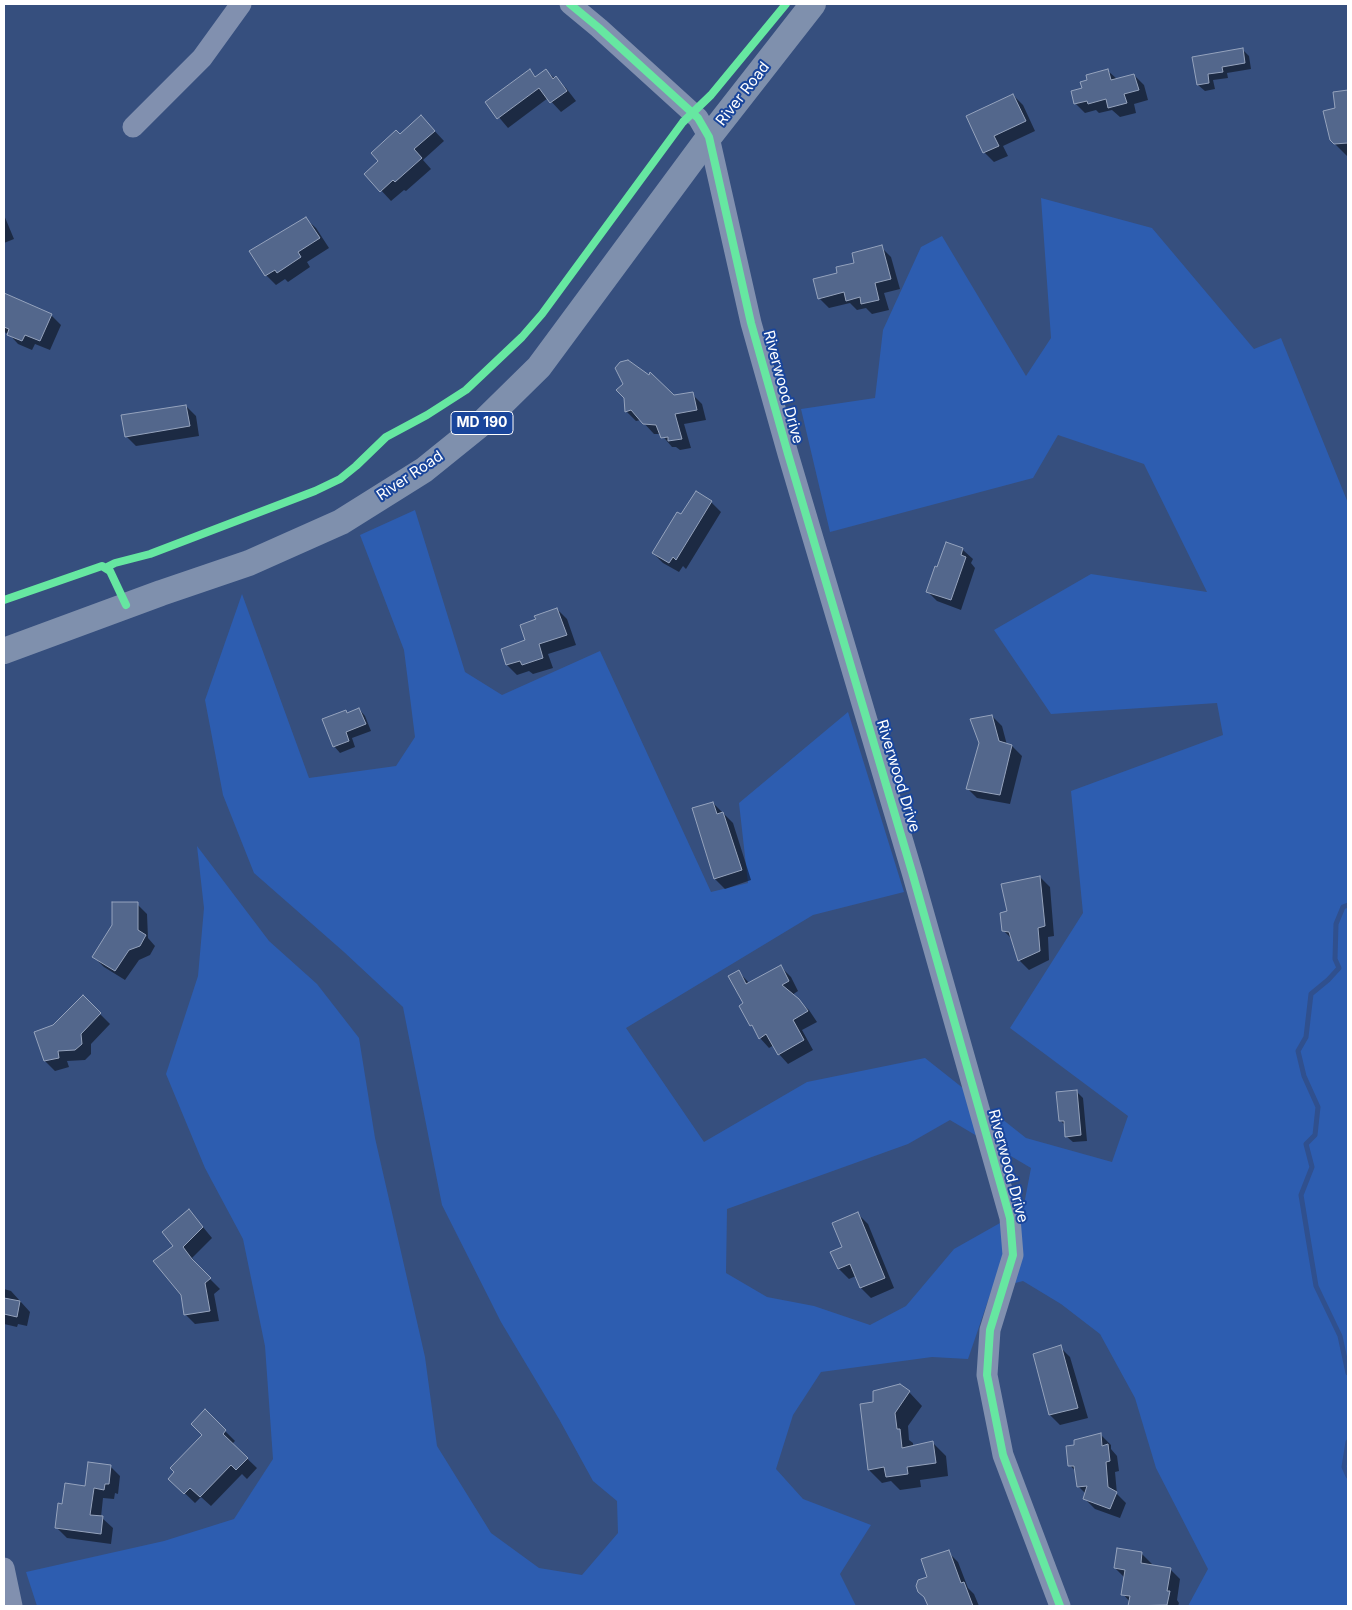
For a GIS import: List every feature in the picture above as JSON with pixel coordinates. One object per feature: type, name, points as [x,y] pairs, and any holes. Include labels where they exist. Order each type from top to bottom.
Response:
[{"type":"main road","name":"River Road","points":[[4,651],[248,563],[341,522],[424,470],[481,424],[540,367],[709,138],[813,4]]},
{"type":"street","points":[[133,127],[202,58],[241,4]]},
{"type":"street","name":"Riverwood Drive","points":[[570,4],[698,118],[709,138],[751,323],[782,436],[912,872],[1010,1218],[1013,1255],[990,1330],[987,1375],[1003,1455],[1060,1606]]},
{"type":"street","points":[[4,1568],[12,1606]]},
{"type":"shaded area","points":[[1041,198],[1152,228],[1254,349],[1281,338],[1348,503],[1348,1606],[1188,1606],[1208,1569],[1156,1468],[1135,1398],[1100,1334],[1061,1304],[1023,1281],[992,1289],[968,1359],[932,1357],[821,1372],[793,1415],[776,1469],[803,1499],[871,1525],[840,1574],[856,1606],[37,1606],[26,1572],[164,1541],[234,1519],[273,1459],[265,1346],[243,1239],[205,1168],[166,1074],[198,976],[204,908],[197,846],[269,941],[317,984],[359,1038],[375,1138],[425,1357],[437,1446],[491,1533],[539,1568],[582,1575],[618,1533],[617,1501],[593,1481],[559,1419],[501,1322],[442,1205],[403,1007],[254,873],[223,795],[205,700],[242,594],[309,778],[396,766],[415,737],[404,650],[360,535],[415,510],[465,672],[502,695],[600,651],[711,892],[748,883],[739,803],[848,712],[904,892],[813,915],[626,1028],[704,1142],[807,1082],[925,1058],[1026,1138],[1112,1162],[1128,1116],[1010,1028],[1083,913],[1071,791],[1223,735],[1217,703],[1051,714],[994,630],[1091,574],[1207,592],[1144,464],[1058,435],[1033,478],[830,532],[801,409],[875,398],[883,330],[921,247],[942,236],[1026,376],[1051,338]],"holes":[[[950,1120],[1031,1168],[1023,1210],[954,1249],[906,1306],[870,1325],[814,1306],[767,1297],[726,1273],[727,1209],[908,1144]]]},
{"type":"building","points":[[1243,48],[1245,63],[1222,67],[1223,72],[1208,74],[1209,83],[1197,85],[1192,57]]},
{"type":"building","points":[[530,69],[535,77],[546,69],[553,79],[556,76],[567,91],[550,103],[539,88],[497,119],[485,102]]},
{"type":"building","points":[[1108,69],[1111,80],[1134,74],[1139,90],[1124,94],[1127,103],[1108,108],[1106,99],[1088,104],[1087,101],[1074,104],[1071,91],[1082,88],[1080,82],[1087,80],[1086,75]]},
{"type":"building","points":[[1348,90],[1348,143],[1334,144],[1330,140],[1323,111],[1335,108],[1333,92]]},
{"type":"building","points":[[1013,94],[1026,121],[994,136],[999,146],[983,153],[966,116]]},
{"type":"building","points":[[421,115],[435,131],[414,149],[422,158],[395,182],[393,180],[380,192],[364,174],[378,161],[371,153],[396,130],[400,134]]},
{"type":"building","points":[[306,217],[320,238],[298,252],[301,257],[277,273],[275,270],[265,276],[249,251]]},
{"type":"building","points":[[882,245],[891,279],[875,283],[879,300],[861,304],[860,297],[846,301],[844,292],[818,299],[813,279],[837,273],[836,267],[854,263],[852,253]]},
{"type":"building","points":[[4,293],[52,314],[40,341],[25,335],[22,341],[7,335],[9,329],[4,327]]},
{"type":"building","points":[[628,360],[649,375],[650,372],[674,395],[693,392],[697,410],[675,414],[682,439],[668,441],[668,437],[661,438],[656,425],[643,424],[631,410],[625,412],[624,398],[616,390],[623,384],[615,368],[620,362]]},
{"type":"building","points":[[186,405],[190,426],[125,437],[121,415]]},
{"type":"building","points":[[696,491],[712,501],[676,560],[673,557],[669,563],[652,553],[677,512],[681,514]]},
{"type":"building","points":[[946,542],[963,548],[961,555],[966,557],[951,600],[926,592]]},
{"type":"building","points":[[557,608],[567,635],[539,644],[543,658],[522,665],[520,661],[506,665],[501,649],[525,640],[520,625],[536,619],[534,616]]},
{"type":"building","points":[[359,708],[366,724],[346,732],[349,741],[333,747],[322,719],[346,710],[347,713]]},
{"type":"building","points":[[992,715],[999,741],[1012,745],[1000,795],[966,789],[979,743],[970,719]]},
{"type":"building","points":[[713,802],[717,814],[723,812],[742,870],[714,879],[692,808]]},
{"type":"building","points":[[1040,876],[1045,926],[1038,928],[1040,951],[1018,961],[1009,932],[1002,931],[1000,913],[1007,911],[1001,884]]},
{"type":"building","points":[[112,902],[138,902],[138,930],[146,935],[140,946],[129,950],[115,971],[92,957],[112,925]]},
{"type":"building","points":[[781,965],[789,981],[782,985],[799,999],[808,1011],[793,1020],[804,1040],[778,1055],[766,1034],[759,1039],[752,1025],[750,1026],[739,1006],[743,1003],[728,976],[739,970],[746,984]]},
{"type":"building","points":[[83,995],[101,1013],[81,1034],[82,1044],[75,1050],[58,1051],[59,1058],[44,1061],[34,1032],[53,1025]]},
{"type":"building","points":[[1077,1090],[1081,1135],[1065,1137],[1064,1121],[1059,1121],[1056,1092]]},
{"type":"building","points":[[189,1209],[203,1227],[183,1247],[211,1278],[205,1283],[210,1311],[184,1315],[181,1295],[153,1261],[173,1246],[162,1232]]},
{"type":"building","points":[[858,1212],[885,1278],[860,1288],[850,1264],[838,1269],[830,1252],[842,1247],[832,1223]]},
{"type":"building","points":[[4,1298],[20,1301],[17,1317],[4,1314]]},
{"type":"building","points":[[1061,1345],[1078,1408],[1049,1415],[1033,1354]]},
{"type":"building","points":[[900,1384],[910,1391],[895,1413],[897,1429],[900,1429],[902,1448],[933,1441],[936,1463],[907,1467],[908,1474],[886,1477],[884,1467],[868,1470],[860,1404],[873,1402],[873,1391]]},
{"type":"building","points":[[205,1409],[226,1430],[223,1434],[248,1458],[236,1470],[231,1465],[200,1497],[190,1488],[184,1494],[168,1479],[174,1472],[170,1468],[202,1435],[191,1424]]},
{"type":"building","points":[[1101,1433],[1102,1446],[1108,1444],[1110,1461],[1106,1462],[1108,1487],[1117,1492],[1110,1509],[1083,1499],[1087,1486],[1077,1487],[1074,1466],[1068,1466],[1066,1446],[1074,1445],[1074,1440]]},
{"type":"building","points":[[88,1462],[111,1465],[109,1484],[105,1484],[104,1490],[94,1488],[90,1515],[103,1516],[101,1534],[55,1528],[58,1503],[62,1504],[65,1483],[85,1486]]},
{"type":"building","points":[[1117,1548],[1142,1552],[1141,1563],[1171,1568],[1167,1591],[1170,1591],[1167,1605],[1128,1606],[1130,1596],[1121,1595],[1125,1570],[1114,1568]]},
{"type":"building","points":[[949,1550],[961,1583],[964,1582],[973,1606],[928,1606],[924,1597],[918,1592],[916,1586],[918,1580],[927,1577],[921,1559]]},
{"type":"waterway","points":[[1348,905],[1343,907],[1336,924],[1335,959],[1339,968],[1311,994],[1306,1037],[1298,1051],[1304,1076],[1318,1107],[1315,1135],[1306,1144],[1312,1167],[1301,1195],[1316,1286],[1340,1336],[1348,1373]]},
{"type":"waterway","points":[[1348,1442],[1344,1467],[1348,1476]]},
{"type":"cycle path","points":[[570,4],[698,118],[709,137],[751,323],[912,872],[1010,1218],[1013,1255],[990,1330],[987,1375],[1003,1455],[1060,1606]]},
{"type":"cycle path","points":[[107,567],[115,563],[150,554],[315,491],[340,479],[386,437],[427,415],[466,390],[522,337],[542,314],[683,122],[711,95],[786,4]]},
{"type":"cycle path","points":[[4,600],[102,566],[110,571],[126,605]]}]
